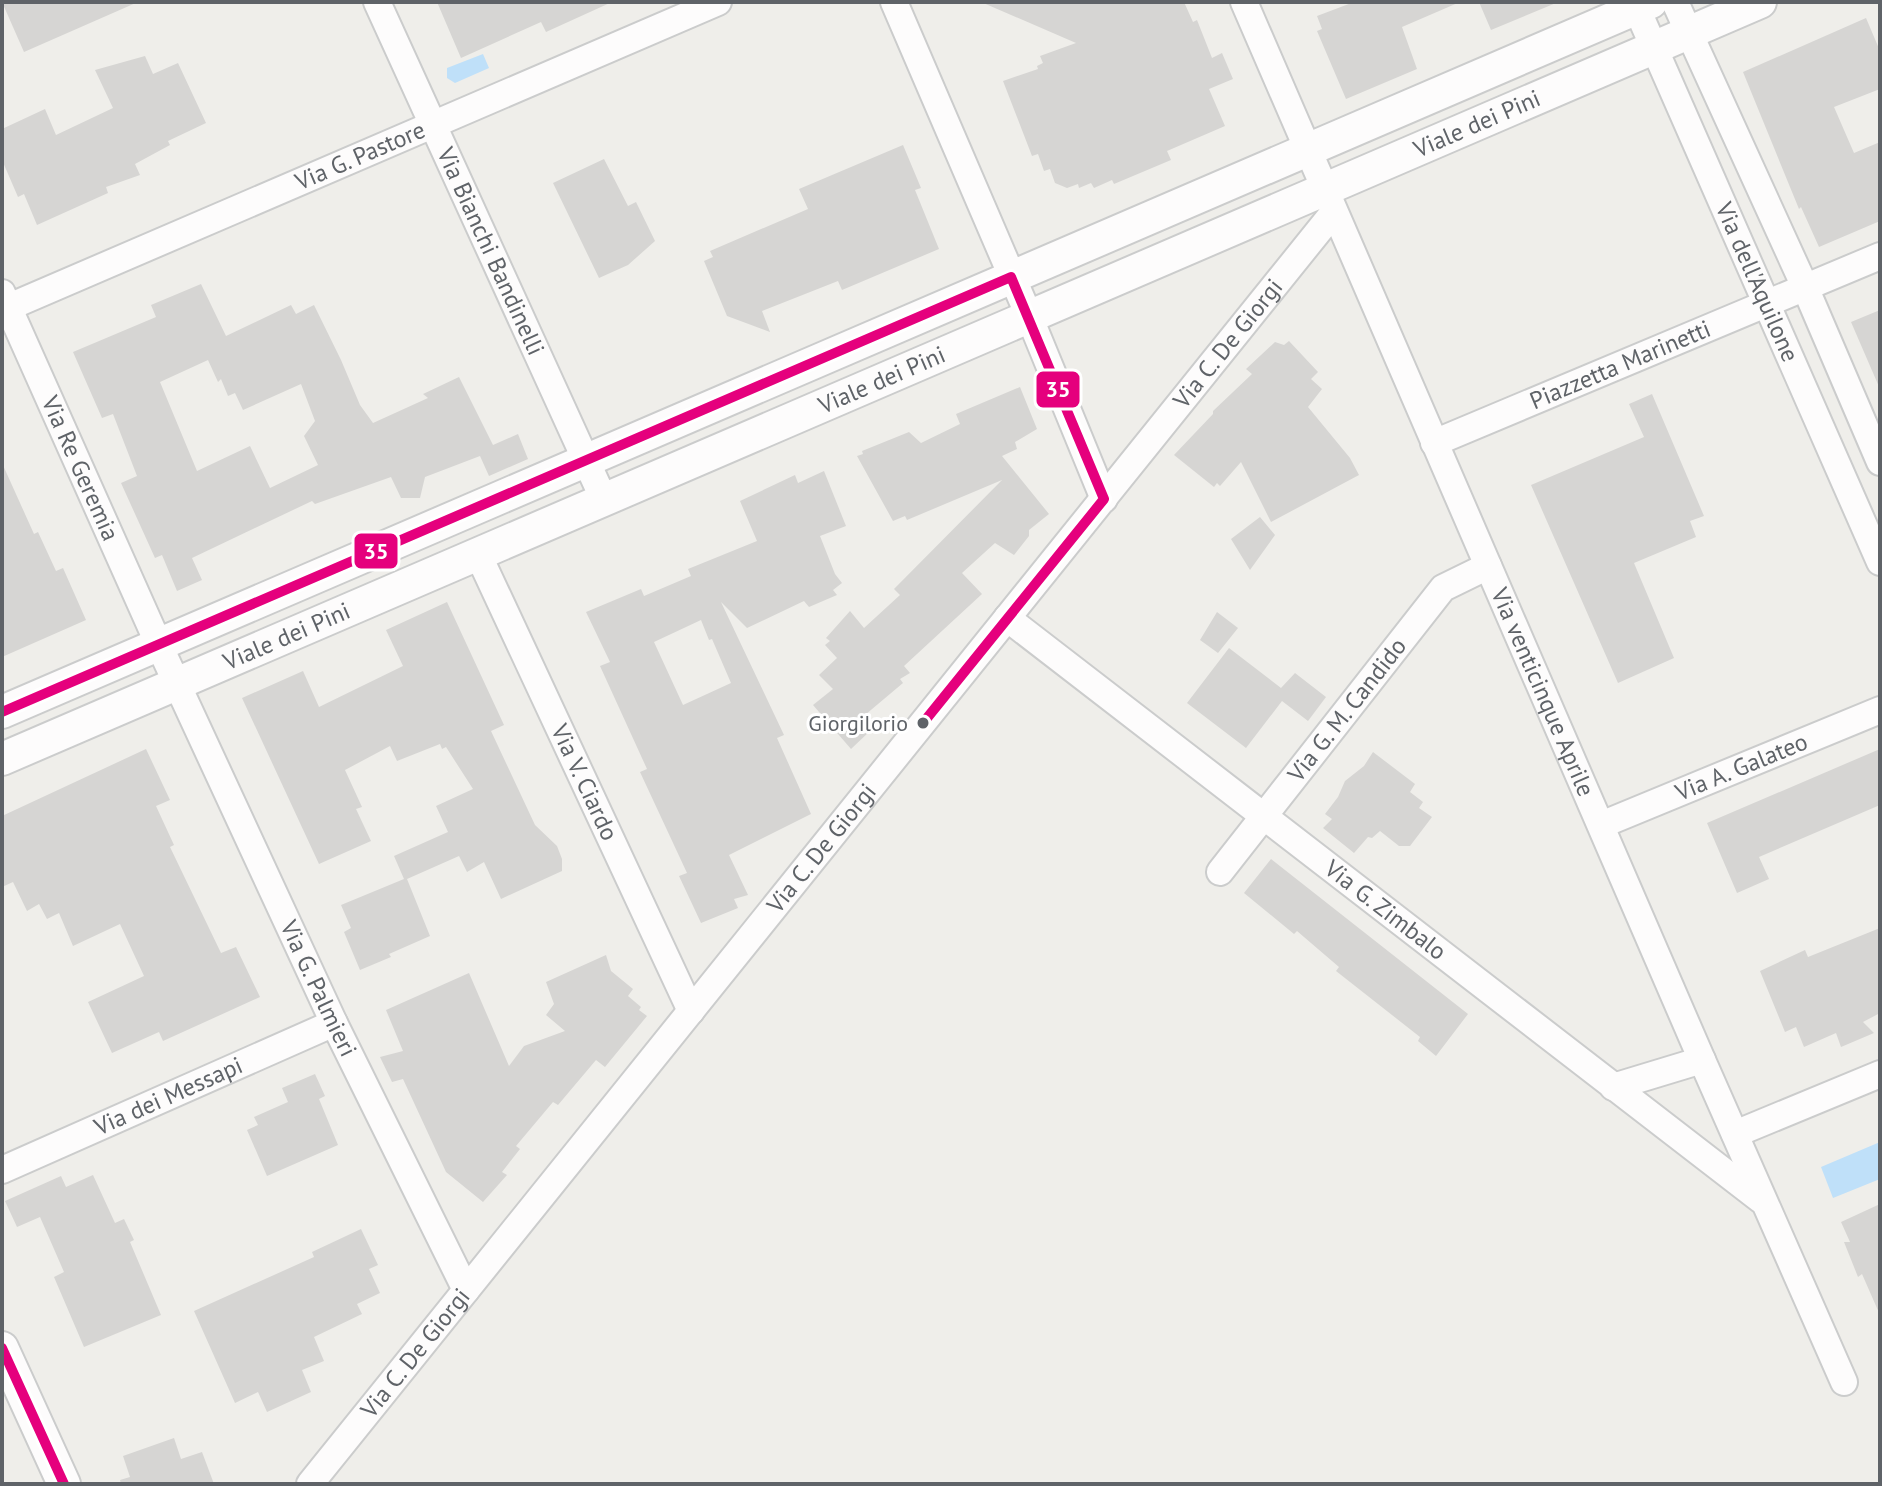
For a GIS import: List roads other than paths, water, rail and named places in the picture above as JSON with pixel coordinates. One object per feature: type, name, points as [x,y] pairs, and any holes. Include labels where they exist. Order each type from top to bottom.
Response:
[{"type":"street","name":"Via Bianchi Bandinelli","points":[[377,2],[604,500]]},
{"type":"street","name":"Via G. Pastore","points":[[4,303],[718,2]]},
{"type":"street","points":[[894,2],[1104,499]]},
{"type":"street","name":"Via venticinque Aprile","points":[[1244,2],[1844,1382]]},
{"type":"street","name":"Via dell'Aquilone","points":[[1675,2],[1805,287],[1880,462]]},
{"type":"street","name":"Viale dei Pini","points":[[2,759],[1029,316],[1329,200],[1654,48],[1760,2]]},
{"type":"street","name":"Viale dei Pini","points":[[2,712],[1641,4]]},
{"type":"street","name":"Via dell'Aquilone","points":[[1641,4],[1654,48],[1880,562]]},
{"type":"street","name":"Via C. De Giorgi","points":[[310,1484],[1104,499],[1329,200]]},
{"type":"street","name":"Piazzetta Marinetti","points":[[1434,443],[1880,256]]},
{"type":"street","name":"Via Re Geremia","points":[[4,303],[177,683]]},
{"type":"street","name":"Via V. Ciardo","points":[[478,554],[691,1011]]},
{"type":"street","name":"Via G. M. Candido","points":[[1220,872],[1443,588],[1488,566]]},
{"type":"street","name":"Via G. Zimbalo","points":[[1007,618],[1763,1201]]},
{"type":"street","name":"Via G. Palmieri","points":[[177,683],[334,1023],[466,1290]]},
{"type":"street","name":"Via A. Galateo","points":[[1601,825],[1880,710]]},
{"type":"street","name":"Via dei Messapi","points":[[2,1170],[334,1023]]},
{"type":"street","points":[[1613,1087],[1702,1060]]},
{"type":"street","points":[[1735,1134],[1880,1074]]},
{"type":"street","points":[[2,1348],[64,1484]]},
{"type":"water","points":[[483,54],[489,68],[455,83],[447,78],[447,68]]},
{"type":"water","points":[[1880,1142],[1880,1179],[1833,1198],[1821,1167]]},
{"type":"place","name":"Giorgilorio","points":[[923,723]]}]
